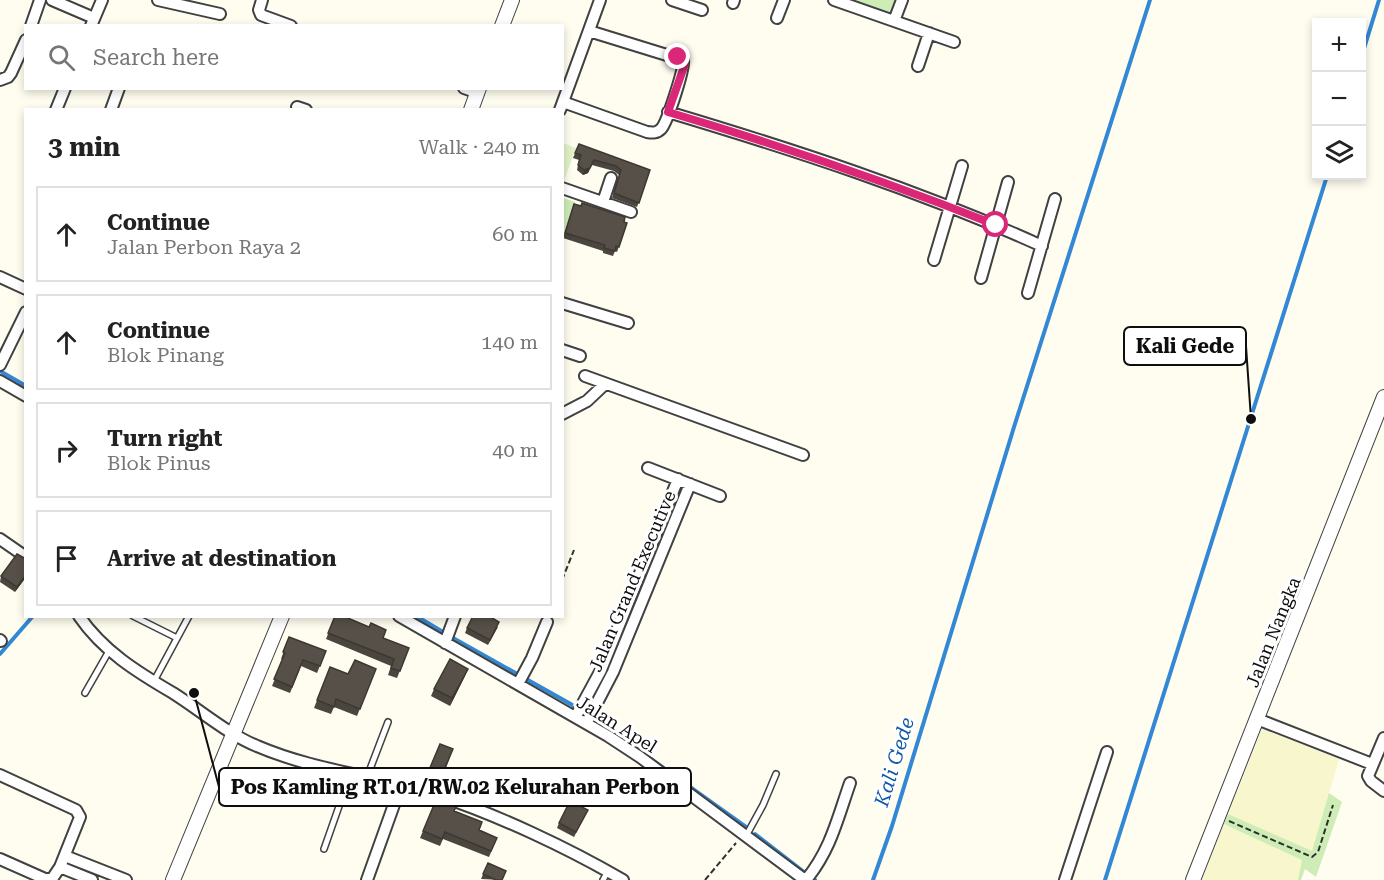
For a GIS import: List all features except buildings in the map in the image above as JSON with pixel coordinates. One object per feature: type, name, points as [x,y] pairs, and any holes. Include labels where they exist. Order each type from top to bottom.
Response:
[{"type":"street","points":[[32,24],[40,0]]},
{"type":"street","points":[[52,0],[93,23],[102,0]]},
{"type":"street","points":[[158,0],[220,14]]},
{"type":"street","points":[[262,0],[259,10],[261,15],[286,24]]},
{"type":"street","points":[[503,24],[512,0]]},
{"type":"street","points":[[589,31],[683,60],[685,64],[683,72],[662,128],[657,132],[651,133],[562,106],[568,72],[589,31],[600,0]]},
{"type":"street","points":[[672,0],[702,10]]},
{"type":"street","points":[[777,18],[784,0]]},
{"type":"street","points":[[834,0],[954,42]]},
{"type":"street","points":[[894,21],[902,0]]},
{"type":"street","points":[[918,66],[929,33]]},
{"type":"street","points":[[0,80],[11,73],[24,44]]},
{"type":"street","points":[[57,108],[64,90]]},
{"type":"street","points":[[112,108],[118,90]]},
{"type":"street","points":[[471,108],[474,90]]},
{"type":"street","points":[[668,112],[901,187],[1042,246]]},
{"type":"street","points":[[934,260],[962,166]]},
{"type":"street","points":[[603,202],[611,178]]},
{"type":"street","points":[[981,278],[1008,182]]},
{"type":"street","points":[[564,189],[631,212]]},
{"type":"street","points":[[1028,293],[1055,199]]},
{"type":"street","points":[[0,277],[24,288]]},
{"type":"street","points":[[564,304],[628,323]]},
{"type":"street","points":[[0,365],[24,316]]},
{"type":"street","points":[[564,351],[580,356]]},
{"type":"street","points":[[585,376],[803,455]]},
{"type":"street","points":[[564,413],[586,401],[605,384]]},
{"type":"street","points":[[2,388],[24,395]]},
{"type":"street","name":"Jalan Nangka","points":[[1193,880],[1384,397]]},
{"type":"street","name":"Jalan Grand Executive","points":[[648,468],[720,496]]},
{"type":"street","name":"Jalan Grand Executive","points":[[576,716],[602,670],[678,479]]},
{"type":"street","name":"Jalan Grand Executive","points":[[587,722],[613,672],[690,484]]},
{"type":"street","points":[[0,539],[24,556]]},
{"type":"street","points":[[638,578],[650,583]]},
{"type":"street","points":[[633,592],[644,597]]},
{"type":"street","points":[[81,618],[109,651],[234,734],[269,751],[350,775],[437,795],[566,850],[605,876],[623,880]]},
{"type":"street","points":[[173,880],[281,618]]},
{"type":"street","name":"Jalan Apel","points":[[402,618],[445,643],[521,679],[640,757],[805,880]]},
{"type":"street","points":[[445,643],[454,618]]},
{"type":"street","points":[[521,679],[547,622]]},
{"type":"street","points":[[587,697],[598,702]]},
{"type":"street","points":[[1257,719],[1372,764]]},
{"type":"street","points":[[1384,738],[1368,778],[1384,791]]},
{"type":"street","points":[[1065,880],[1107,752]]},
{"type":"street","points":[[0,775],[78,812],[80,817],[55,877],[49,880],[0,859]]},
{"type":"street","points":[[805,880],[819,864],[828,848],[850,783]]},
{"type":"street","points":[[367,880],[401,786]]},
{"type":"street","points":[[65,856],[126,880]]},
{"type":"street","points":[[60,867],[92,880]]},
{"type":"lane","points":[[137,618],[177,638]]},
{"type":"lane","points":[[154,682],[188,618]]},
{"type":"lane","points":[[85,693],[109,651]]},
{"type":"lane","points":[[367,778],[388,722]]},
{"type":"lane","points":[[745,835],[764,805],[776,774]]},
{"type":"lane","points":[[324,849],[350,775]]},
{"type":"path","points":[[564,575],[574,550]]},
{"type":"path","points":[[1219,816],[1312,857],[1318,852],[1333,805]]},
{"type":"path","points":[[705,880],[745,835]]},
{"type":"green space","points":[[845,0],[899,0],[893,17]]},
{"type":"green space","points":[[564,143],[576,148],[564,181]]},
{"type":"green space","points":[[564,199],[575,202],[564,237]]},
{"type":"green space","points":[[1262,729],[1339,759],[1312,852],[1228,814]]},
{"type":"green space","points":[[1329,793],[1342,802],[1316,877],[1305,869],[1301,880],[1298,880],[1302,860],[1224,824],[1228,814],[1312,851]]},
{"type":"green space","points":[[1224,824],[1303,860],[1298,880],[1202,880]]},
{"type":"waterway","name":"Kali Gede","points":[[873,880],[892,826],[1014,427],[1150,0]]},
{"type":"waterway","name":"Kali Gede","points":[[1366,42],[1379,0]]},
{"type":"waterway","name":"Kali Gede","points":[[1105,880],[1326,180]]},
{"type":"waterway","points":[[0,371],[24,385]]},
{"type":"waterway","points":[[0,654],[31,618]]},
{"type":"waterway","points":[[419,618],[443,632]]},
{"type":"waterway","points":[[453,638],[576,707]]},
{"type":"waterway","points":[[595,719],[746,827]]},
{"type":"waterway","points":[[755,834],[804,872]]},
{"type":"place","name":"Kali Gede","points":[[1251,419]]},
{"type":"place","name":"Pos Kamling RT.01/RW.02 Kelurahan Perbon","points":[[194,693]]},
{"type":"route","points":[[678,57],[685,64],[668,112],[747,135],[901,187],[996,225]]}]
